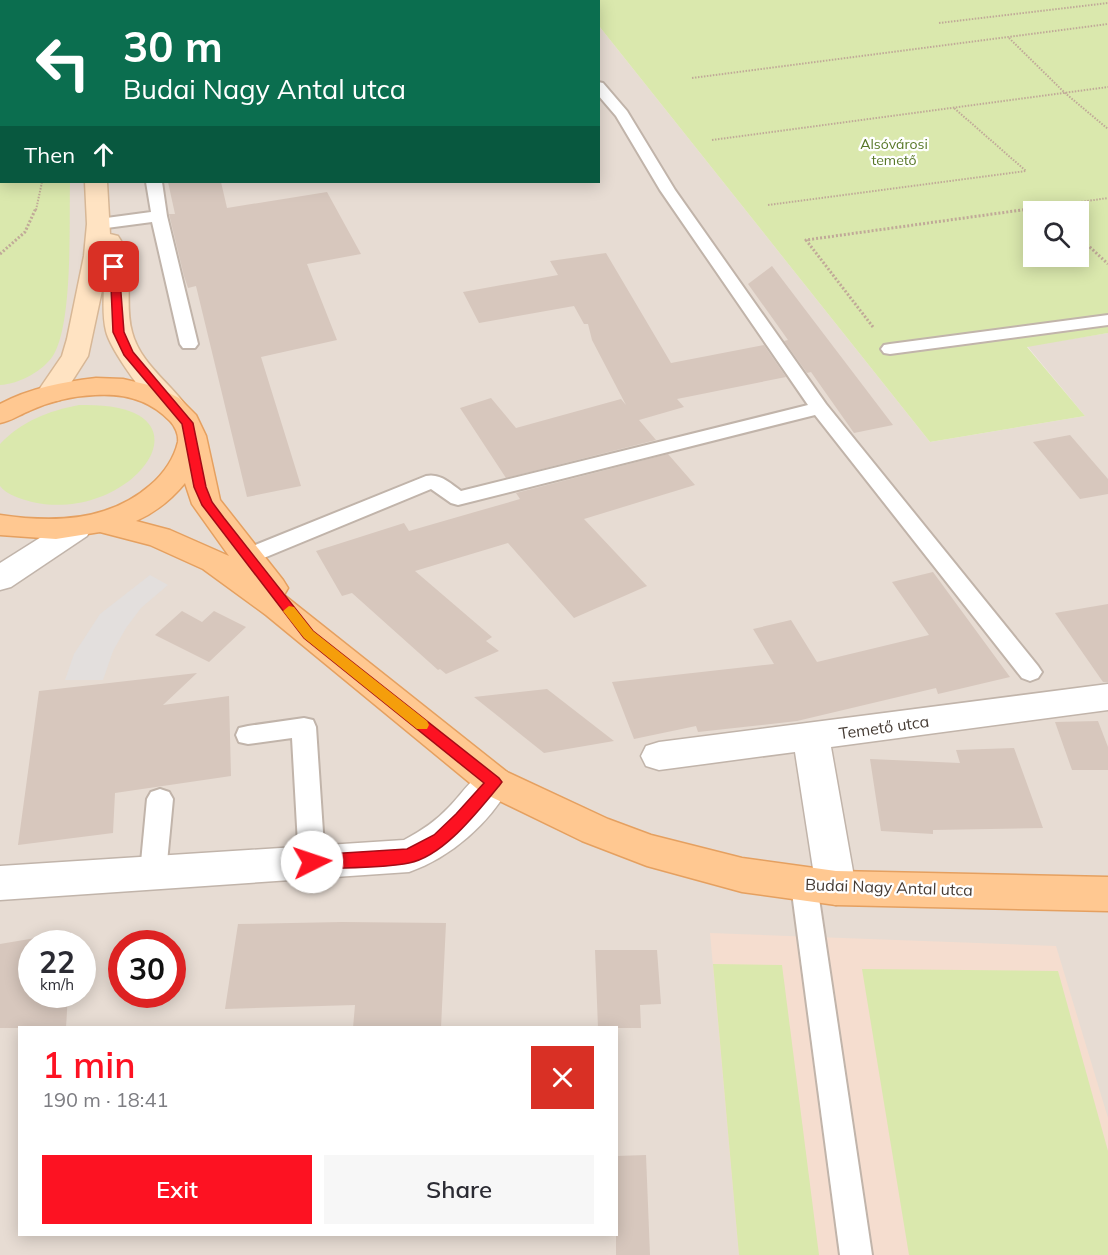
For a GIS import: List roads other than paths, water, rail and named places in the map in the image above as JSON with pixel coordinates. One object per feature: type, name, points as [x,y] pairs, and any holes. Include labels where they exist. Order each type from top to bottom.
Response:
[{"type":"main road","points":[[50,393],[75,356],[80,339],[99,224],[96,183]]},
{"type":"main road","points":[[99,224],[114,249],[114,284],[119,332],[128,353],[173,407]]},
{"type":"main road","points":[[3,410],[50,393],[96,386],[127,388],[153,395],[173,407]]},
{"type":"main road","name":"Budai Nagy Antal utca","points":[[173,407],[187,423],[200,487],[206,502],[246,557],[308,634]]},
{"type":"main road","points":[[0,525],[40,531],[89,526],[132,511],[156,496],[175,480],[186,461],[191,443]]},
{"type":"main road","name":"Budai Nagy Antal utca","points":[[89,526],[159,537],[214,561],[277,607],[494,782],[595,830],[647,850],[742,875],[820,886],[1108,894]]},
{"type":"street","points":[[0,579],[20,564],[89,526]]},
{"type":"street","name":"Temető utca","points":[[659,756],[1108,697]]},
{"type":"street","points":[[811,737],[820,886]]},
{"type":"street","points":[[0,883],[409,856],[439,840],[462,819],[494,782]]},
{"type":"lane","points":[[600,91],[607,108],[674,199],[819,408],[1030,672]]},
{"type":"lane","points":[[154,183],[159,216],[189,344]]},
{"type":"lane","points":[[99,224],[159,216]]},
{"type":"lane","points":[[890,349],[1108,320]]},
{"type":"lane","points":[[246,557],[433,481],[458,498],[819,408]]},
{"type":"lane","points":[[248,735],[304,727],[312,862]]},
{"type":"lane","points":[[153,873],[160,799]]},
{"type":"lane","points":[[820,886],[855,1255]]},
{"type":"park label","name":"Alsóvárosi temető","points":[[894,152]]}]
